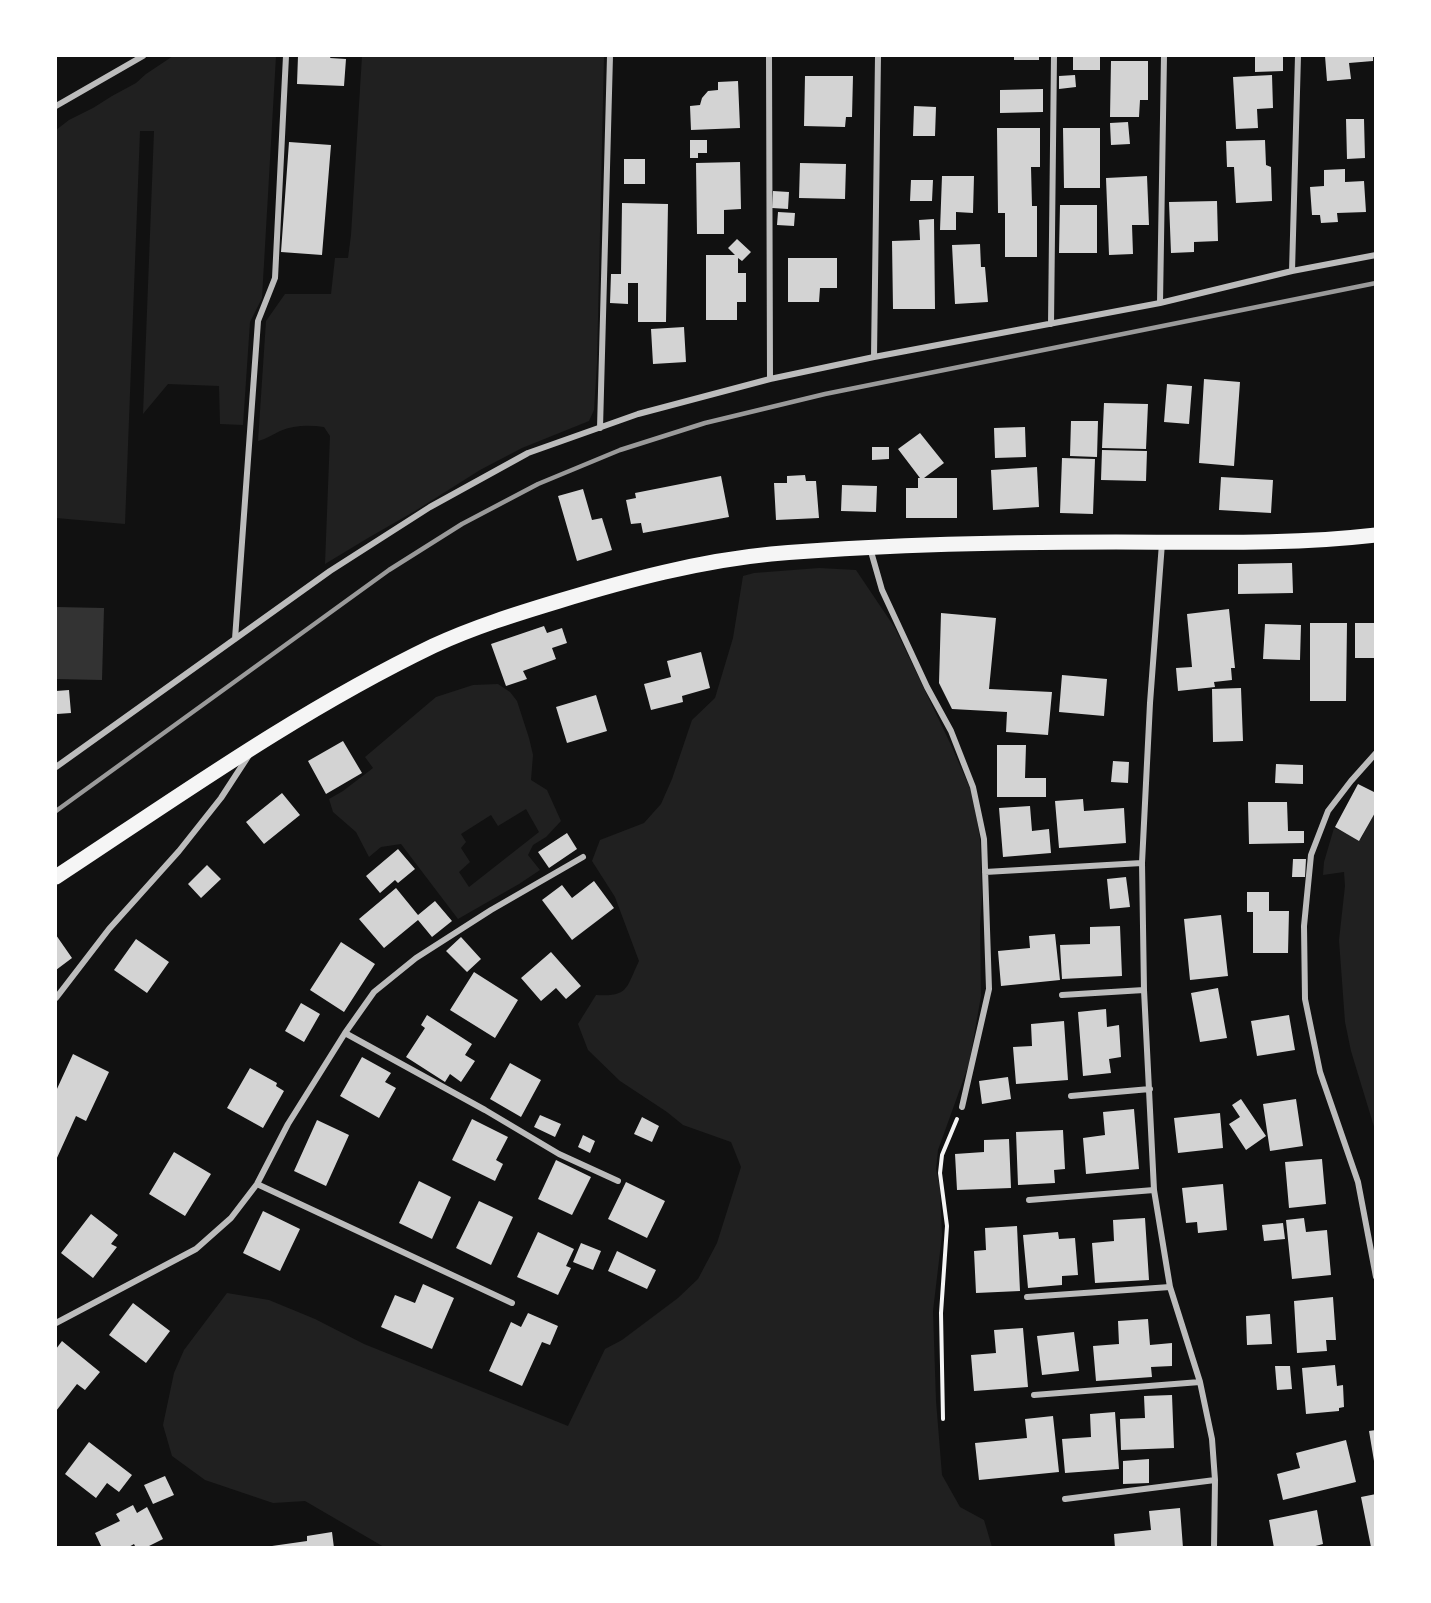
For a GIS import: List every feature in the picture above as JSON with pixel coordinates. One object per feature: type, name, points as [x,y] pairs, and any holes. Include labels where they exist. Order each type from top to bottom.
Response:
[{"type":"main road","points":[[56,877],[318,707],[433,646],[486,624],[671,570],[768,555],[870,547],[1049,543],[1253,543],[1376,535]]},
{"type":"street","points":[[56,106],[143,56]]},
{"type":"street","points":[[235,639],[258,321],[275,278],[286,56]]},
{"type":"street","points":[[600,428],[610,56]]},
{"type":"street","points":[[769,56],[770,379]]},
{"type":"street","points":[[874,357],[878,56]]},
{"type":"street","points":[[1051,324],[1054,56]]},
{"type":"street","points":[[1161,303],[1164,56]]},
{"type":"street","points":[[1292,271],[1298,56]]},
{"type":"street","points":[[56,767],[330,571],[430,507],[528,453],[648,412],[770,379],[1161,303],[1292,271],[1376,255]]},
{"type":"street","points":[[1162,543],[1150,703],[1142,863],[1144,990],[1155,1190],[1170,1287],[1200,1382],[1212,1439],[1215,1480],[1214,1548]]},
{"type":"street","points":[[870,547],[882,590],[927,687],[951,731],[973,787],[984,839],[989,989],[962,1107]]},
{"type":"street","points":[[56,998],[110,929],[179,851],[220,798],[255,746]]},
{"type":"street","points":[[1376,753],[1328,811],[1311,855],[1304,926],[1307,1009],[1320,1072],[1358,1182],[1376,1277]]},
{"type":"street","points":[[56,1323],[196,1249],[231,1218],[257,1184],[288,1124],[345,1033],[374,992],[416,958],[491,910],[583,857]]},
{"type":"street","points":[[985,873],[1142,863]]},
{"type":"street","points":[[1062,995],[1144,990]]},
{"type":"street","points":[[345,1033],[485,1110],[559,1154],[618,1181]]},
{"type":"street","points":[[1071,1096],[1150,1089]]},
{"type":"street","points":[[257,1184],[512,1303]]},
{"type":"street","points":[[1029,1200],[1155,1190]]},
{"type":"street","points":[[1027,1297],[1170,1287]]},
{"type":"street","points":[[1034,1395],[1200,1382]]},
{"type":"street","points":[[1065,1499],[1215,1480]]},
{"type":"path","points":[[944,1419],[941,1313],[947,1226],[940,1173],[942,1155],[962,1107]]},
{"type":"shaded area","points":[[173,56],[276,56],[262,298],[250,322],[243,425],[220,424],[219,386],[168,384],[143,414],[154,131],[140,131],[125,524],[56,518],[56,130],[69,120],[136,83]]},
{"type":"shaded area","points":[[362,56],[604,56],[594,410],[589,421],[522,448],[480,470],[325,564],[330,436],[324,427],[302,426],[285,429],[258,441],[266,321],[285,294],[331,294],[335,258],[348,258]]},
{"type":"shaded area","points":[[819,568],[856,570],[895,628],[973,795],[980,839],[981,996],[969,1064],[938,1150],[936,1169],[940,1188],[942,1235],[933,1311],[936,1401],[942,1475],[960,1507],[984,1520],[992,1547],[384,1547],[305,1501],[273,1503],[205,1480],[172,1456],[163,1425],[174,1373],[184,1350],[227,1293],[269,1300],[315,1319],[364,1344],[568,1426],[605,1349],[622,1340],[678,1298],[698,1279],[717,1243],[741,1167],[731,1142],[683,1125],[620,1081],[588,1050],[578,1024],[596,995],[615,994],[625,989],[639,961],[615,897],[592,861],[600,840],[644,823],[661,804],[692,720],[715,698],[733,638],[743,576],[754,573]]},
{"type":"shaded area","points":[[56,607],[104,608],[102,680],[56,679]]},
{"type":"shaded area","points":[[498,684],[510,692],[517,701],[533,755],[531,780],[547,790],[561,821],[546,837],[533,845],[528,855],[540,870],[458,919],[401,844],[381,847],[369,857],[356,832],[333,812],[329,799],[373,768],[365,757],[436,697],[473,685]],"holes":[[[526,809],[539,832],[469,887],[459,872],[470,862],[461,848],[466,842],[461,834],[491,815],[498,826]]]},
{"type":"shaded area","points":[[1375,808],[1375,1130],[1351,1051],[1345,1022],[1339,940],[1345,886],[1344,872],[1323,875],[1324,862],[1334,828],[1361,839]]},
{"type":"building","points":[[298,56],[331,56],[330,58],[346,59],[344,86],[297,84]]},
{"type":"building","points":[[1014,56],[1039,56],[1039,60],[1014,60]]},
{"type":"building","points":[[1073,56],[1100,56],[1100,70],[1073,70]]},
{"type":"building","points":[[1255,56],[1283,56],[1283,71],[1255,72]]},
{"type":"building","points":[[1325,56],[1373,56],[1373,61],[1349,63],[1351,79],[1327,81]]},
{"type":"building","points":[[1111,61],[1148,61],[1148,100],[1140,100],[1139,117],[1110,117]]},
{"type":"building","points":[[1075,75],[1076,87],[1059,89],[1059,76]]},
{"type":"building","points":[[1272,75],[1273,108],[1257,109],[1258,128],[1236,129],[1233,77]]},
{"type":"building","points":[[805,76],[853,76],[852,117],[846,117],[845,127],[804,126]]},
{"type":"building","points":[[738,81],[740,128],[691,130],[690,106],[700,105],[708,91],[718,90],[718,82]]},
{"type":"building","points":[[1043,89],[1043,112],[1000,113],[1000,90]]},
{"type":"building","points":[[914,106],[936,107],[935,136],[913,136]]},
{"type":"building","points":[[1346,119],[1364,119],[1365,158],[1347,159]]},
{"type":"building","points":[[1128,122],[1130,144],[1111,145],[1110,123]]},
{"type":"building","points":[[997,128],[1040,128],[1040,167],[1031,167],[1032,206],[1037,206],[1037,257],[1005,257],[1005,213],[998,213]]},
{"type":"building","points":[[1063,128],[1100,128],[1100,188],[1064,188]]},
{"type":"building","points":[[690,140],[707,140],[707,153],[698,153],[698,158],[690,158]]},
{"type":"building","points":[[1265,140],[1266,165],[1271,167],[1272,201],[1236,203],[1234,167],[1227,167],[1226,141]]},
{"type":"building","points":[[289,142],[331,145],[322,255],[281,252]]},
{"type":"building","points":[[624,159],[645,159],[645,184],[624,184]]},
{"type":"building","points":[[740,162],[741,209],[724,210],[724,234],[697,234],[696,163]]},
{"type":"building","points":[[800,163],[846,164],[845,199],[799,198]]},
{"type":"building","points":[[1345,169],[1345,182],[1364,181],[1366,212],[1337,213],[1338,222],[1321,223],[1320,215],[1312,215],[1310,187],[1324,186],[1324,170]]},
{"type":"building","points":[[942,176],[974,176],[973,213],[956,212],[956,230],[940,230]]},
{"type":"building","points":[[1147,176],[1149,225],[1132,225],[1133,254],[1109,255],[1106,178]]},
{"type":"building","points":[[911,180],[933,180],[932,201],[910,201]]},
{"type":"building","points":[[773,191],[789,192],[788,209],[772,208]]},
{"type":"building","points":[[1217,201],[1218,241],[1194,242],[1194,252],[1171,253],[1169,202]]},
{"type":"building","points":[[622,203],[668,204],[666,322],[638,322],[638,283],[628,283],[628,304],[610,303],[611,274],[621,274]]},
{"type":"building","points":[[1060,205],[1097,205],[1097,253],[1059,253]]},
{"type":"building","points":[[778,212],[795,213],[794,226],[777,225]]},
{"type":"building","points":[[934,219],[935,309],[893,309],[892,241],[920,240],[919,220]]},
{"type":"building","points":[[737,239],[751,252],[742,261],[738,258],[738,273],[746,273],[746,302],[737,302],[737,320],[706,320],[706,255],[735,255],[728,248]]},
{"type":"building","points":[[980,244],[981,267],[985,267],[988,302],[955,304],[952,245]]},
{"type":"building","points":[[788,258],[837,258],[837,288],[820,288],[819,302],[788,302]]},
{"type":"building","points":[[684,327],[686,362],[653,364],[651,329]]},
{"type":"building","points":[[1204,379],[1240,382],[1234,466],[1199,463]]},
{"type":"building","points":[[1167,384],[1192,386],[1189,424],[1164,422]]},
{"type":"building","points":[[1104,403],[1148,404],[1146,449],[1102,448]]},
{"type":"building","points":[[1071,421],[1098,421],[1097,457],[1070,456]]},
{"type":"building","points":[[1025,427],[1026,457],[995,458],[994,428]]},
{"type":"building","points":[[920,433],[944,463],[924,478],[957,478],[957,518],[906,518],[906,488],[918,488],[918,478],[920,478],[898,449]]},
{"type":"building","points":[[872,447],[889,447],[889,459],[872,460]]},
{"type":"building","points":[[1102,450],[1147,451],[1146,481],[1101,480]]},
{"type":"building","points":[[1062,458],[1095,459],[1093,514],[1060,513]]},
{"type":"building","points":[[1037,467],[1039,507],[993,510],[991,470]]},
{"type":"building","points":[[805,475],[806,481],[816,481],[819,518],[776,520],[774,483],[787,483],[787,476]]},
{"type":"building","points":[[721,476],[729,517],[643,533],[641,523],[631,524],[626,500],[636,498],[635,493]]},
{"type":"building","points":[[1221,477],[1273,480],[1271,513],[1219,510]]},
{"type":"building","points":[[842,485],[877,486],[876,512],[841,511]]},
{"type":"building","points":[[583,489],[592,520],[602,518],[612,550],[577,561],[558,496]]},
{"type":"building","points":[[1292,563],[1293,593],[1238,594],[1238,564]]},
{"type":"building","points":[[1229,609],[1235,668],[1231,668],[1232,680],[1214,682],[1215,687],[1178,691],[1176,668],[1192,667],[1187,614]]},
{"type":"building","points":[[941,613],[996,618],[989,689],[1052,692],[1048,735],[1006,732],[1007,712],[952,709],[939,683]]},
{"type":"building","points":[[1310,623],[1347,623],[1346,701],[1310,701]]},
{"type":"building","points":[[1355,623],[1376,623],[1376,658],[1355,658]]},
{"type":"building","points":[[1265,624],[1301,625],[1300,660],[1263,659]]},
{"type":"building","points":[[544,626],[547,633],[562,628],[567,643],[552,648],[556,659],[523,671],[527,679],[506,686],[491,644]]},
{"type":"building","points":[[701,652],[710,688],[682,696],[683,702],[651,710],[644,684],[671,677],[667,661]]},
{"type":"building","points":[[1062,675],[1107,679],[1104,716],[1059,712]]},
{"type":"building","points":[[1241,688],[1243,741],[1213,742],[1212,689]]},
{"type":"building","points":[[69,690],[71,713],[57,714],[56,691]]},
{"type":"building","points":[[596,695],[607,731],[567,743],[556,707]]},
{"type":"building","points":[[343,741],[362,773],[326,794],[308,761]]},
{"type":"building","points":[[997,745],[1026,745],[1025,778],[1046,778],[1046,797],[997,797]]},
{"type":"building","points":[[1113,761],[1129,762],[1128,783],[1111,782]]},
{"type":"building","points":[[1276,764],[1303,765],[1303,784],[1275,783]]},
{"type":"building","points":[[1358,784],[1376,793],[1376,811],[1359,841],[1335,827]]},
{"type":"building","points":[[282,793],[300,815],[264,844],[246,822]]},
{"type":"building","points":[[1083,799],[1084,811],[1124,808],[1126,843],[1059,848],[1055,801]]},
{"type":"building","points":[[1248,802],[1287,802],[1288,831],[1304,831],[1304,843],[1249,844]]},
{"type":"building","points":[[1030,806],[1032,831],[1049,829],[1051,853],[1003,857],[999,808]]},
{"type":"building","points":[[567,833],[577,849],[549,868],[538,852]]},
{"type":"building","points":[[398,849],[415,869],[398,883],[395,880],[380,893],[366,876]]},
{"type":"building","points":[[1293,859],[1306,859],[1305,877],[1292,877]]},
{"type":"building","points":[[207,865],[221,879],[201,898],[188,884]]},
{"type":"building","points":[[1126,877],[1130,907],[1110,909],[1107,879]]},
{"type":"building","points":[[594,881],[614,908],[572,940],[542,900],[562,885],[572,898]]},
{"type":"building","points":[[396,888],[418,915],[435,901],[452,921],[432,937],[418,920],[384,948],[359,919]]},
{"type":"building","points":[[1247,892],[1269,892],[1269,911],[1289,911],[1288,953],[1253,953],[1253,912],[1247,912]]},
{"type":"building","points":[[1221,915],[1228,976],[1190,980],[1184,919]]},
{"type":"building","points":[[1120,926],[1122,976],[1062,979],[1060,945],[1090,944],[1090,927]]},
{"type":"building","points":[[1055,934],[1060,980],[1001,986],[998,951],[1030,948],[1029,936]]},
{"type":"building","points":[[56,935],[72,958],[56,970]]},
{"type":"building","points":[[461,937],[481,959],[467,972],[446,951]]},
{"type":"building","points":[[136,939],[169,962],[147,993],[114,970]]},
{"type":"building","points":[[341,942],[375,964],[344,1012],[310,990]]},
{"type":"building","points":[[551,952],[581,986],[566,999],[556,988],[541,1001],[521,978]]},
{"type":"building","points":[[474,972],[518,1000],[495,1038],[450,1010]]},
{"type":"building","points":[[1218,988],[1227,1038],[1200,1042],[1191,993]]},
{"type":"building","points":[[301,1003],[320,1014],[304,1042],[285,1031]]},
{"type":"building","points":[[1106,1009],[1107,1027],[1119,1025],[1121,1057],[1109,1059],[1111,1073],[1083,1076],[1078,1012]]},
{"type":"building","points":[[427,1015],[472,1044],[465,1055],[475,1061],[461,1082],[450,1074],[445,1082],[406,1057],[425,1028],[421,1025]]},
{"type":"building","points":[[1289,1015],[1295,1050],[1257,1056],[1251,1021]]},
{"type":"building","points":[[1064,1021],[1068,1080],[1016,1084],[1013,1047],[1032,1046],[1031,1024]]},
{"type":"building","points":[[73,1054],[109,1072],[86,1121],[76,1116],[56,1160],[56,1091]]},
{"type":"building","points":[[362,1057],[391,1073],[385,1082],[396,1088],[379,1118],[340,1096]]},
{"type":"building","points":[[510,1063],[541,1080],[521,1117],[490,1099]]},
{"type":"building","points":[[250,1068],[277,1083],[276,1086],[284,1091],[263,1128],[227,1108]]},
{"type":"building","points":[[1008,1077],[1011,1099],[982,1104],[979,1081]]},
{"type":"building","points":[[1241,1099],[1266,1136],[1246,1150],[1229,1124],[1240,1117],[1232,1105]]},
{"type":"building","points":[[1296,1099],[1303,1146],[1270,1151],[1263,1104]]},
{"type":"building","points":[[1134,1109],[1139,1169],[1086,1174],[1083,1138],[1105,1135],[1103,1112]]},
{"type":"building","points":[[1220,1113],[1223,1148],[1178,1153],[1174,1118]]},
{"type":"building","points":[[540,1115],[561,1124],[555,1137],[534,1127]]},
{"type":"building","points":[[642,1117],[659,1126],[652,1142],[634,1134]]},
{"type":"building","points":[[472,1119],[508,1137],[496,1160],[503,1164],[495,1181],[452,1160]]},
{"type":"building","points":[[317,1120],[349,1135],[326,1186],[294,1171]]},
{"type":"building","points":[[1063,1130],[1065,1169],[1054,1170],[1055,1183],[1018,1185],[1016,1132]]},
{"type":"building","points":[[583,1135],[595,1141],[590,1153],[578,1147]]},
{"type":"building","points":[[1009,1139],[1011,1188],[957,1190],[955,1154],[984,1152],[984,1140]]},
{"type":"building","points":[[174,1152],[211,1174],[185,1216],[149,1194]]},
{"type":"building","points":[[1322,1159],[1326,1204],[1289,1208],[1285,1162]]},
{"type":"building","points":[[556,1160],[591,1177],[572,1215],[538,1199]]},
{"type":"building","points":[[419,1181],[451,1197],[432,1239],[399,1223]]},
{"type":"building","points":[[626,1182],[665,1201],[647,1238],[608,1219]]},
{"type":"building","points":[[1223,1184],[1227,1230],[1198,1233],[1197,1222],[1186,1223],[1182,1188]]},
{"type":"building","points":[[479,1201],[513,1217],[491,1265],[456,1248]]},
{"type":"building","points":[[263,1211],[300,1229],[280,1271],[243,1253]]},
{"type":"building","points":[[91,1214],[118,1235],[111,1244],[117,1247],[93,1278],[61,1253]]},
{"type":"building","points":[[1145,1218],[1149,1280],[1095,1283],[1092,1243],[1114,1241],[1113,1220]]},
{"type":"building","points":[[1304,1218],[1306,1232],[1327,1230],[1331,1275],[1292,1279],[1286,1220]]},
{"type":"building","points":[[1283,1223],[1285,1239],[1264,1241],[1262,1225]]},
{"type":"building","points":[[1017,1226],[1020,1291],[976,1293],[974,1251],[986,1250],[985,1228]]},
{"type":"building","points":[[538,1232],[574,1249],[566,1266],[571,1268],[558,1295],[517,1277]]},
{"type":"building","points":[[1058,1232],[1059,1239],[1075,1238],[1078,1275],[1062,1276],[1062,1285],[1028,1288],[1023,1235]]},
{"type":"building","points":[[581,1243],[601,1251],[593,1270],[573,1262]]},
{"type":"building","points":[[617,1251],[656,1270],[647,1289],[608,1271]]},
{"type":"building","points":[[423,1284],[454,1298],[432,1349],[381,1327],[395,1295],[415,1303]]},
{"type":"building","points":[[1333,1297],[1336,1340],[1326,1340],[1327,1351],[1297,1353],[1294,1301]]},
{"type":"building","points":[[133,1303],[170,1331],[146,1363],[109,1335]]},
{"type":"building","points":[[528,1313],[558,1326],[550,1345],[542,1342],[522,1386],[489,1371],[511,1322],[521,1327]]},
{"type":"building","points":[[1270,1314],[1272,1344],[1247,1345],[1246,1316]]},
{"type":"building","points":[[1148,1319],[1150,1345],[1172,1343],[1172,1366],[1151,1367],[1152,1377],[1096,1381],[1093,1346],[1119,1344],[1118,1321]]},
{"type":"building","points":[[1023,1328],[1028,1387],[974,1391],[971,1355],[996,1353],[994,1330]]},
{"type":"building","points":[[1074,1332],[1079,1371],[1042,1375],[1037,1336]]},
{"type":"building","points":[[62,1341],[100,1372],[85,1390],[77,1384],[56,1411],[56,1349]]},
{"type":"building","points":[[1335,1365],[1337,1386],[1343,1385],[1344,1407],[1339,1408],[1339,1411],[1306,1414],[1302,1368]]},
{"type":"building","points":[[1275,1366],[1290,1366],[1292,1389],[1277,1390]]},
{"type":"building","points":[[1172,1395],[1174,1448],[1121,1450],[1120,1419],[1145,1418],[1144,1396]]},
{"type":"building","points":[[1115,1412],[1119,1469],[1065,1473],[1062,1439],[1091,1437],[1090,1414]]},
{"type":"building","points":[[1053,1416],[1059,1472],[979,1480],[975,1443],[1027,1438],[1025,1419]]},
{"type":"building","points":[[1376,1430],[1376,1460],[1374,1461],[1369,1431]]},
{"type":"building","points":[[1346,1440],[1356,1482],[1283,1500],[1277,1474],[1300,1468],[1296,1453]]},
{"type":"building","points":[[89,1442],[132,1475],[119,1492],[107,1483],[96,1498],[65,1474]]},
{"type":"building","points":[[1149,1459],[1149,1483],[1123,1484],[1123,1461]]},
{"type":"building","points":[[165,1476],[174,1495],[153,1504],[144,1485]]},
{"type":"building","points":[[1376,1494],[1376,1546],[1371,1547],[1361,1497]]},
{"type":"building","points":[[133,1505],[137,1513],[147,1507],[163,1539],[145,1548],[136,1548],[134,1544],[127,1548],[102,1548],[95,1533],[120,1521],[116,1514]]},
{"type":"building","points":[[1180,1508],[1183,1548],[1115,1548],[1114,1534],[1151,1530],[1149,1511]]},
{"type":"building","points":[[1317,1510],[1323,1544],[1308,1548],[1274,1548],[1269,1520]]},
{"type":"building","points":[[332,1532],[334,1548],[272,1548],[272,1546],[307,1541],[307,1536]]},
{"type":"railway","points":[[56,811],[389,570],[462,524],[538,484],[620,450],[705,423],[825,394],[1376,283]]}]
